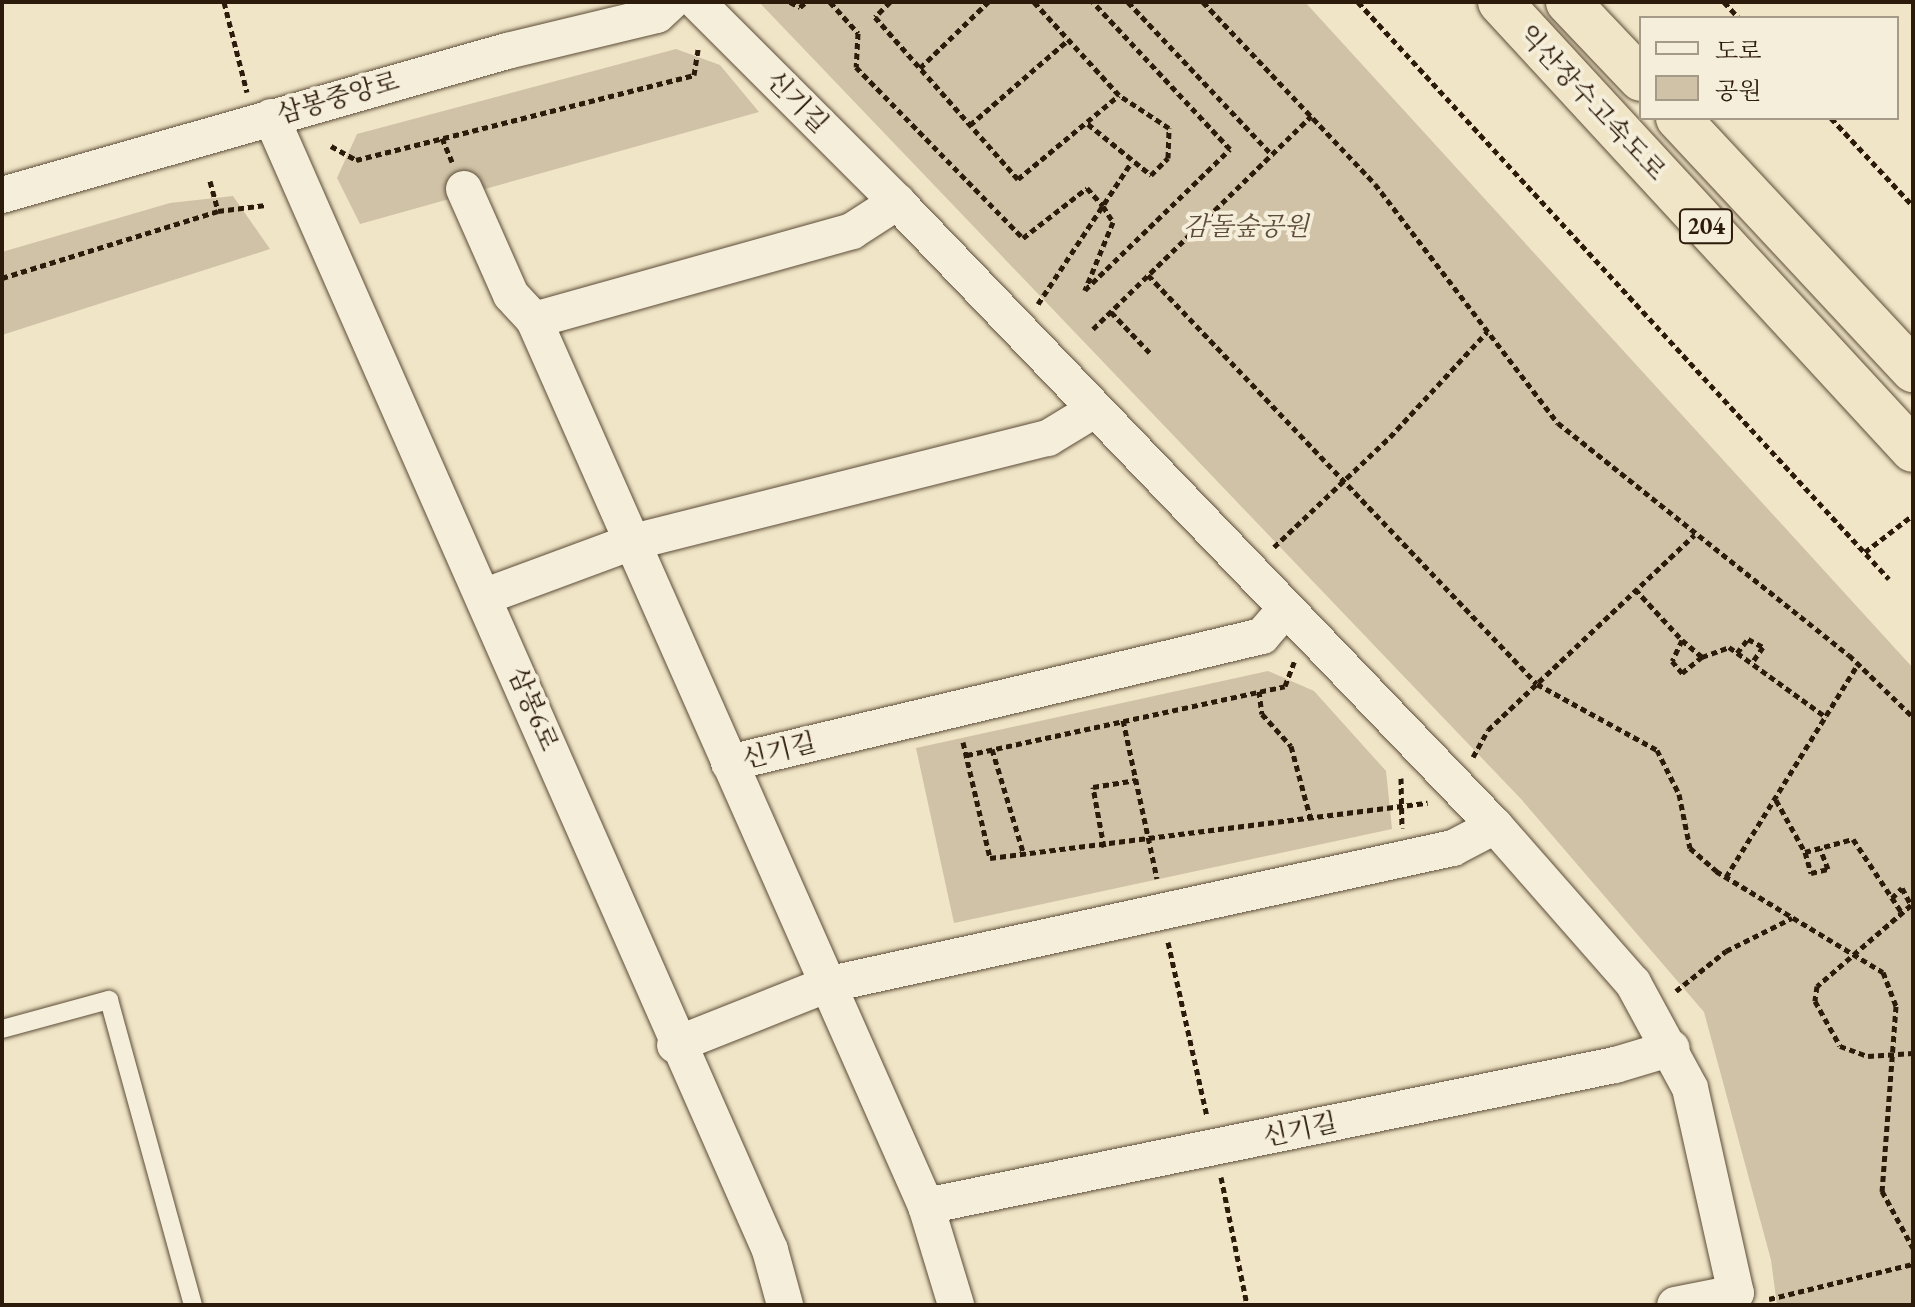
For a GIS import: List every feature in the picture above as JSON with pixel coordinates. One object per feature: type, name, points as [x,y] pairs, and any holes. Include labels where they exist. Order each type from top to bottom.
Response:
[{"type":"highway","name":"익산장수고속도로","points":[[1500,2],[1913,450]]},
{"type":"highway","name":"익산장수고속도로","points":[[1568,2],[1639,77]]},
{"type":"highway","name":"익산장수고속도로","points":[[1680,120],[1913,370]]},
{"type":"street","name":"삼봉중앙로","points":[[4,185],[259,105],[657,15],[671,2]]},
{"type":"street","name":"신기길","points":[[698,19],[897,202],[1495,826],[1633,983],[1672,1048],[1690,1088],[1736,1293],[1675,1305]]},
{"type":"street","name":"삼봉6로","points":[[259,105],[486,596],[675,1045],[770,1250],[785,1305]]},
{"type":"street","name":"신기길","points":[[464,189],[511,295],[534,320],[629,543],[926,1206],[956,1305]]},
{"type":"street","points":[[534,320],[852,231],[897,202]]},
{"type":"street","points":[[486,596],[629,543],[1048,438],[1094,410]]},
{"type":"street","name":"신기길","points":[[729,763],[1262,636],[1285,610]]},
{"type":"street","points":[[675,1045],[826,985],[1453,848],[1495,826]]},
{"type":"street","name":"신기길","points":[[926,1206],[1615,1065],[1672,1048]]},
{"type":"lane","points":[[2,1029],[109,1000],[193,1305]]},
{"type":"path","points":[[224,2],[259,105]]},
{"type":"path","points":[[790,2],[800,7],[806,2]]},
{"type":"path","points":[[830,2],[858,33],[856,67],[1023,238],[1087,188],[1103,206],[1113,222],[1085,290],[1230,149],[1093,2]]},
{"type":"path","points":[[890,2],[875,17],[1018,179],[1088,124],[1119,95]]},
{"type":"path","points":[[920,68],[988,2]]},
{"type":"path","points":[[1034,2],[1119,95],[1169,128],[1168,158],[1151,175],[1131,163],[1088,124]]},
{"type":"path","points":[[1128,2],[1272,155]]},
{"type":"path","points":[[1203,2],[1375,184],[1558,423],[1858,664],[1913,717]]},
{"type":"path","points":[[1358,2],[1889,579]]},
{"type":"path","points":[[331,146],[356,160],[694,75],[698,19]]},
{"type":"path","points":[[970,125],[1068,40]]},
{"type":"path","points":[[1093,329],[1311,116]]},
{"type":"path","points":[[1833,120],[1913,206]]},
{"type":"path","points":[[1031,314],[1131,163]]},
{"type":"path","points":[[210,181],[218,211]]},
{"type":"path","points":[[2,278],[218,211],[266,205]]},
{"type":"path","points":[[1148,275],[1537,684],[1657,750],[1679,794],[1690,848],[1726,877],[1883,972],[1896,1006],[1895,1054],[1882,1191],[1913,1248]]},
{"type":"path","points":[[1111,312],[1152,355]]},
{"type":"path","points":[[1263,558],[1390,437],[1487,332]]},
{"type":"path","points":[[1865,552],[1913,515]]},
{"type":"path","points":[[1469,763],[1488,730],[1694,535]]},
{"type":"path","points":[[1635,589],[1702,657]]},
{"type":"path","points":[[1737,653],[1748,639],[1763,647],[1752,663]]},
{"type":"path","points":[[1682,640],[1672,661],[1682,673],[1702,657],[1729,647],[1826,717]]},
{"type":"path","points":[[967,755],[1285,686],[1295,657]]},
{"type":"path","points":[[1726,877],[1858,664]]},
{"type":"path","points":[[1259,691],[1262,714],[1291,746],[1311,820]]},
{"type":"path","points":[[1123,720],[1159,887]]},
{"type":"path","points":[[960,727],[990,858],[1149,842],[1429,803]]},
{"type":"path","points":[[992,749],[1024,855]]},
{"type":"path","points":[[1401,761],[1402,833]]},
{"type":"path","points":[[1104,847],[1093,787],[1136,780]]},
{"type":"path","points":[[1776,800],[1805,852],[1811,873],[1828,869],[1820,848]]},
{"type":"path","points":[[1805,852],[1853,839],[1902,913]]},
{"type":"path","points":[[1892,898],[1902,888],[1911,905],[1817,986],[1815,1001],[1840,1046],[1868,1056],[1913,1053]]},
{"type":"path","points":[[1667,998],[1726,951],[1793,918]]},
{"type":"path","points":[[1166,934],[1208,1121]]},
{"type":"path","points":[[1219,1170],[1247,1305]]},
{"type":"path","points":[[1760,1302],[1913,1264]]},
{"type":"green space","name":"감돌숲공원","points":[[759,2],[1305,2],[1913,668],[1913,1305],[1777,1305],[1771,1260],[1704,1012],[1521,799]]},
{"type":"green space","points":[[676,49],[720,65],[759,112],[360,224],[337,178],[357,134]]},
{"type":"green space","points":[[233,196],[270,249],[2,335],[2,252],[170,203]]},
{"type":"green space","points":[[1268,671],[1314,691],[1386,771],[1392,829],[954,923],[916,748]]}]
